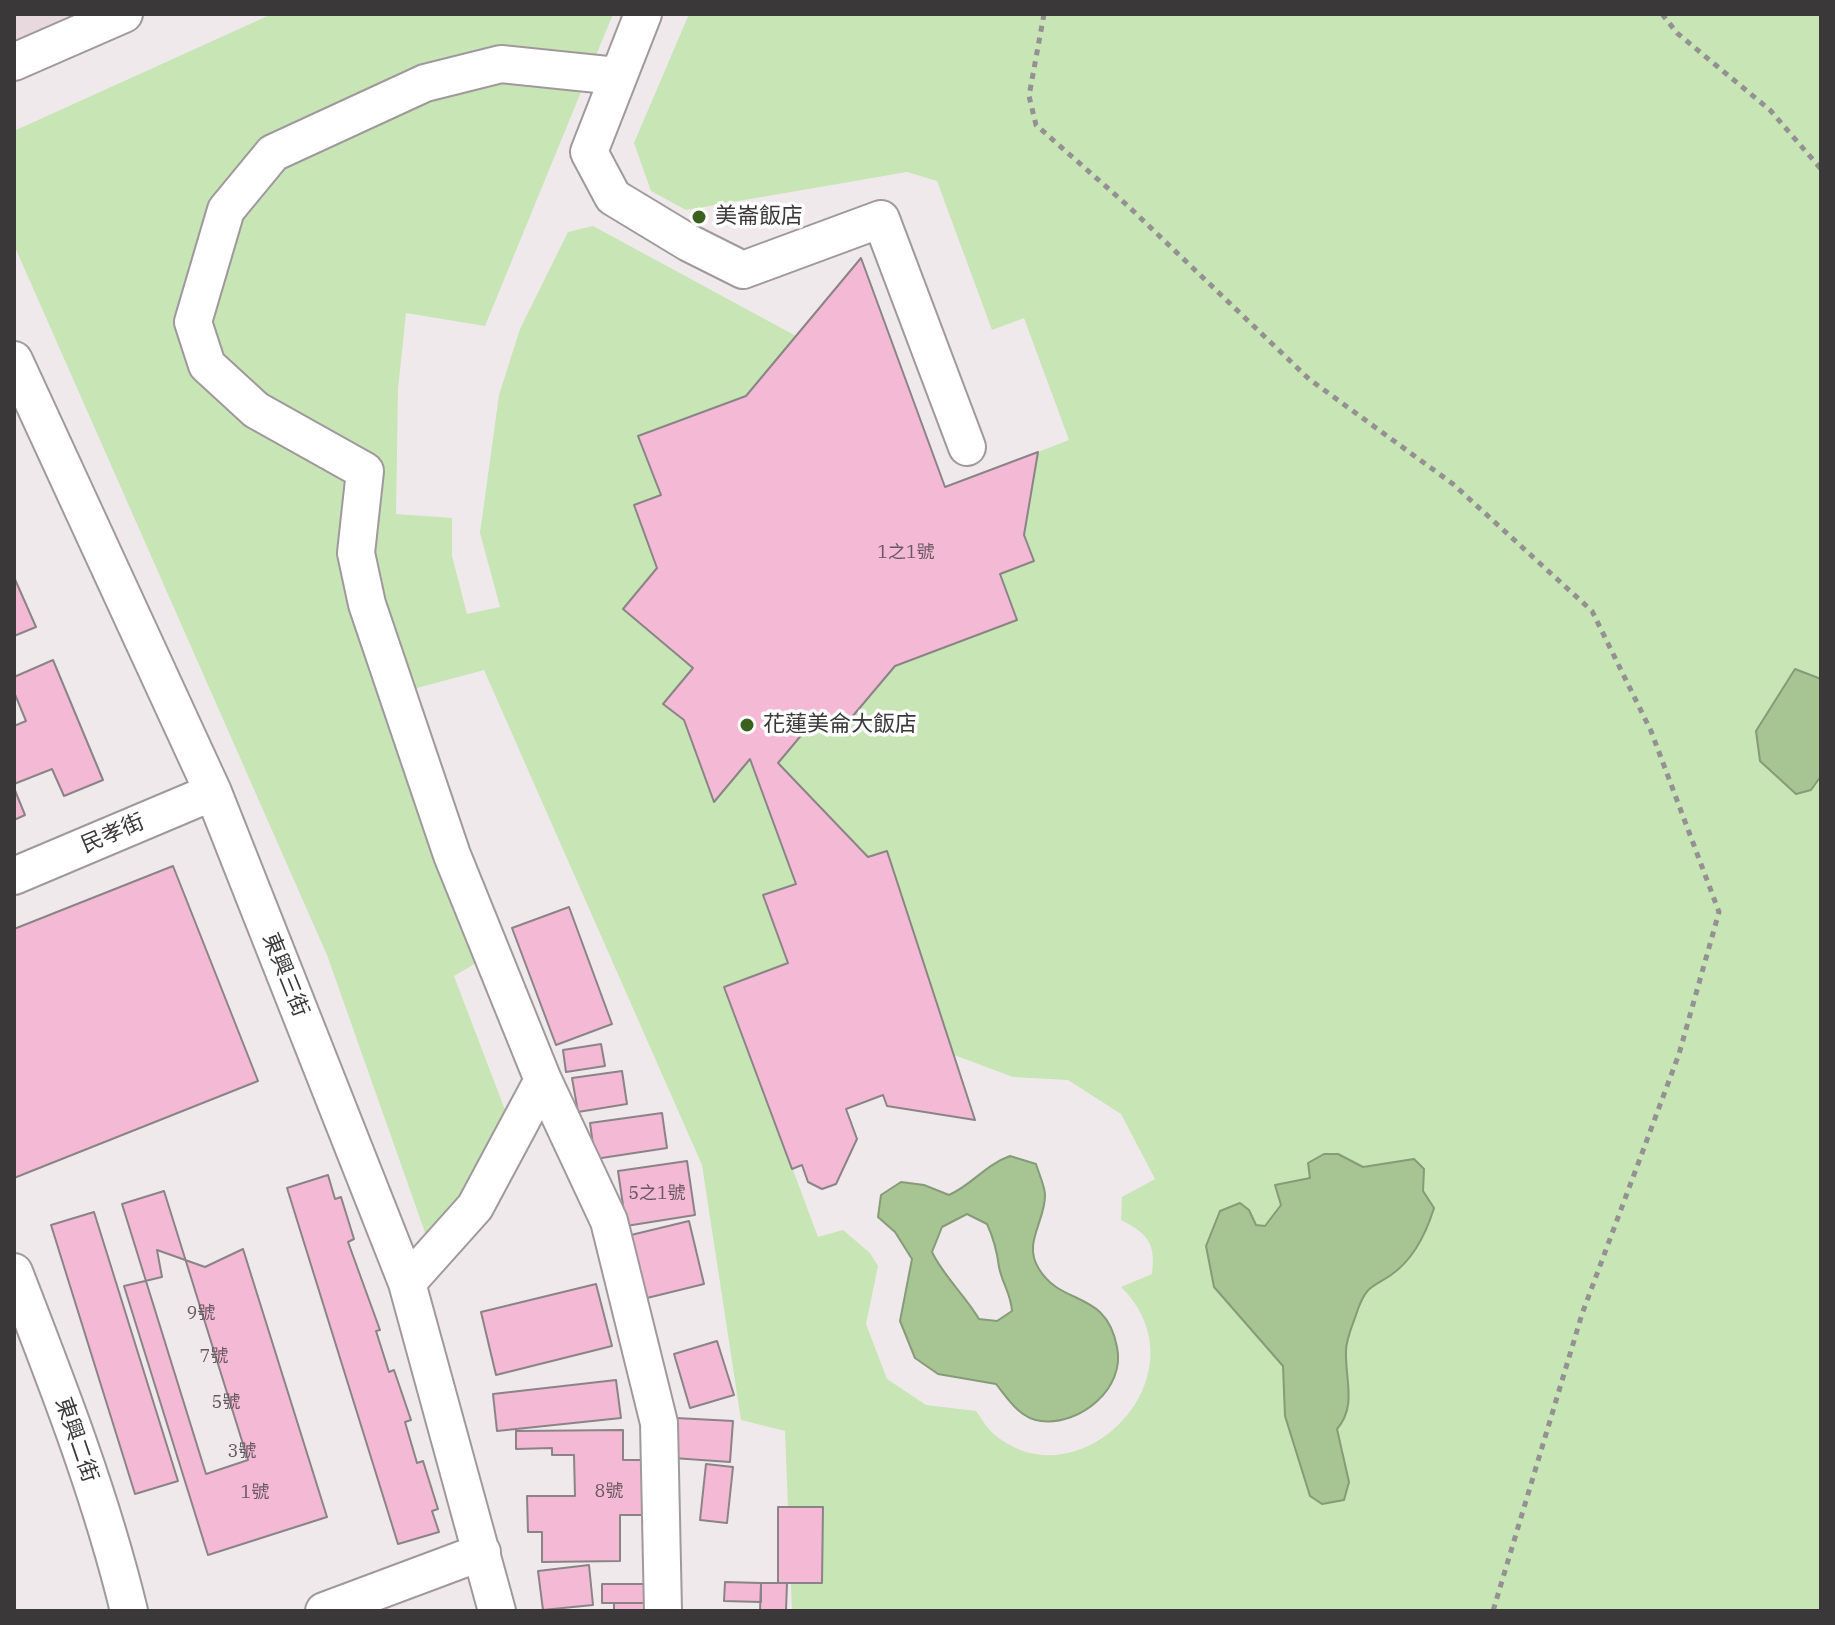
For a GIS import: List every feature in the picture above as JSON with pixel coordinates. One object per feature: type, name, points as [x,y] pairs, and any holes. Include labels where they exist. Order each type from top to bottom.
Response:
[{"type":"street","points":[[14,62],[124,14]]},
{"type":"street","points":[[643,14],[589,152],[613,197],[689,243],[743,270],[881,219],[967,447]]},
{"type":"street","points":[[617,76],[501,64],[425,83],[273,153],[226,210],[193,322],[207,365],[256,410],[365,471],[356,553],[367,604],[452,855],[543,1080],[609,1221],[659,1423],[663,1611]]},
{"type":"street","name":"東興三街","points":[[14,360],[213,792],[407,1283],[497,1611]]},
{"type":"street","name":"民孝街","points":[[14,876],[213,792]]},
{"type":"street","points":[[407,1283],[475,1207],[543,1080]]},
{"type":"street","name":"東興二街","points":[[14,1272],[62,1400],[118,1565],[129,1611]]},
{"type":"street","points":[[324,1611],[482,1552]]},
{"type":"path","points":[[1044,14],[1029,96],[1036,125],[1127,205],[1309,379],[1453,484],[1592,611],[1651,731],[1719,912],[1679,1054],[1582,1314],[1493,1611]]},
{"type":"path","points":[[1662,14],[1677,33],[1770,110],[1821,169]]},
{"type":"shaded area","points":[[14,14],[99,14],[14,51]]},
{"type":"shaded area","points":[[272,14],[613,14],[485,326],[406,313],[398,389],[396,514],[452,518],[452,556],[467,614],[500,607],[480,533],[499,395],[520,329],[568,232],[593,226],[796,336],[746,396],[639,436],[661,495],[634,505],[657,568],[623,609],[693,668],[664,704],[684,720],[714,802],[750,759],[796,884],[763,896],[788,963],[725,988],[818,1237],[843,1230],[870,1253],[878,1266],[866,1324],[887,1379],[926,1405],[976,1411],[995,1435],[1028,1453],[1063,1454],[1095,1442],[1123,1420],[1142,1391],[1150,1357],[1144,1321],[1121,1287],[1152,1274],[1153,1254],[1144,1235],[1121,1220],[1122,1197],[1155,1179],[1121,1114],[1068,1080],[1013,1077],[954,1055],[887,851],[868,857],[778,763],[820,713],[895,666],[1017,620],[1000,574],[1034,561],[1024,535],[1038,452],[1069,440],[1024,318],[992,330],[937,181],[907,172],[686,210],[651,191],[634,143],[689,14],[1821,14],[1821,1611],[792,1611],[785,1431],[741,1420],[702,1165],[484,670],[387,696],[483,959],[454,976],[510,1123],[478,1182],[427,1238],[327,955],[14,245],[14,131]],"holes":[[[1338,1154],[1363,1167],[1414,1159],[1424,1169],[1423,1191],[1392,1274],[1369,1286],[1354,1318],[1346,1351],[1347,1411],[1337,1429],[1344,1453],[1293,1436],[1285,1416],[1283,1366],[1249,1210],[1256,1225],[1265,1226],[1281,1205]]]},
{"type":"shaded area","points":[[1795,669],[1821,679],[1821,776],[1811,790],[1796,794],[1760,761],[1756,731]]},
{"type":"shaded area","points":[[1324,1154],[1338,1154],[1363,1167],[1414,1159],[1424,1169],[1423,1191],[1434,1208],[1413,1254],[1399,1269],[1367,1291],[1361,1301],[1346,1346],[1347,1411],[1337,1429],[1349,1482],[1344,1500],[1322,1504],[1310,1496],[1285,1416],[1283,1366],[1214,1287],[1206,1246],[1220,1211],[1240,1203],[1249,1210],[1256,1225],[1265,1226],[1281,1205],[1275,1185],[1310,1178],[1308,1163]]},
{"type":"shaded area","points":[[1010,1156],[1036,1164],[1045,1194],[1034,1241],[1034,1259],[1049,1281],[1094,1307],[1103,1316],[1117,1347],[1118,1362],[1107,1390],[1085,1411],[1056,1421],[1041,1421],[1027,1416],[996,1384],[938,1374],[915,1358],[900,1321],[912,1259],[895,1232],[878,1217],[881,1195],[901,1182],[924,1185],[949,1195]],"holes":[[[967,1214],[987,1224],[1012,1311],[997,1321],[979,1319],[932,1252],[942,1227]]]},
{"type":"building","name":"花蓮美侖大飯店","points":[[861,258],[945,487],[1038,452],[1024,535],[1034,561],[1000,574],[1017,620],[895,666],[841,730],[820,713],[778,763],[868,857],[887,851],[975,1120],[887,1106],[883,1095],[846,1109],[857,1139],[836,1184],[822,1189],[808,1182],[802,1165],[792,1169],[724,987],[788,963],[763,895],[796,884],[750,759],[714,802],[684,720],[663,704],[693,668],[623,609],[657,568],[634,505],[661,495],[638,436],[746,396]]},
{"type":"building","points":[[14,577],[36,627],[14,636]]},
{"type":"building","points":[[53,660],[103,780],[64,796],[52,769],[14,784],[14,726],[26,721],[14,692],[14,677]]},
{"type":"building","points":[[14,788],[25,815],[14,820]]},
{"type":"building","points":[[173,866],[258,1081],[14,1178],[14,929]]},
{"type":"building","points":[[569,907],[612,1024],[556,1045],[512,928]]},
{"type":"building","points":[[601,1044],[605,1066],[566,1072],[563,1050]]},
{"type":"building","points":[[622,1071],[627,1104],[578,1112],[572,1078]]},
{"type":"building","points":[[662,1113],[667,1148],[595,1159],[590,1123]]},
{"type":"building","points":[[687,1161],[695,1215],[626,1226],[618,1171]]},
{"type":"building","points":[[328,1175],[335,1199],[341,1197],[354,1239],[348,1242],[380,1330],[376,1331],[389,1372],[394,1370],[411,1420],[405,1422],[417,1463],[423,1461],[438,1509],[432,1511],[439,1532],[398,1544],[287,1188]]},
{"type":"building","points":[[164,1191],[248,1460],[206,1474],[122,1204]]},
{"type":"building","points":[[94,1212],[178,1481],[135,1494],[51,1225]]},
{"type":"building","points":[[689,1221],[704,1284],[647,1298],[631,1235]]},
{"type":"building","points":[[243,1249],[327,1517],[208,1555],[124,1286],[162,1277],[157,1250],[205,1267]]},
{"type":"building","points":[[596,1284],[612,1346],[496,1375],[481,1312]]},
{"type":"building","points":[[717,1341],[734,1395],[690,1408],[674,1354]]},
{"type":"building","points":[[616,1380],[621,1418],[497,1431],[493,1394]]},
{"type":"building","points":[[676,1418],[733,1421],[730,1462],[673,1458]]},
{"type":"building","points":[[623,1430],[623,1460],[646,1460],[646,1515],[620,1515],[620,1561],[542,1562],[542,1532],[528,1532],[527,1496],[575,1496],[574,1455],[552,1455],[552,1448],[516,1449],[516,1431]]},
{"type":"building","points":[[706,1464],[733,1467],[727,1523],[700,1520]]},
{"type":"building","points":[[778,1507],[823,1507],[822,1583],[778,1583]]},
{"type":"building","points":[[589,1565],[593,1605],[543,1610],[538,1571]]},
{"type":"building","points":[[725,1582],[761,1583],[761,1602],[724,1601]]},
{"type":"building","points":[[761,1583],[787,1583],[786,1611],[760,1611]]},
{"type":"building","points":[[602,1584],[645,1584],[645,1603],[602,1603]]},
{"type":"building","points":[[614,1603],[645,1603],[645,1611],[614,1611]]},
{"type":"place","name":"美崙飯店","points":[[699,217]]},
{"type":"place","name":"花蓮美侖大飯店","points":[[747,725]]}]
